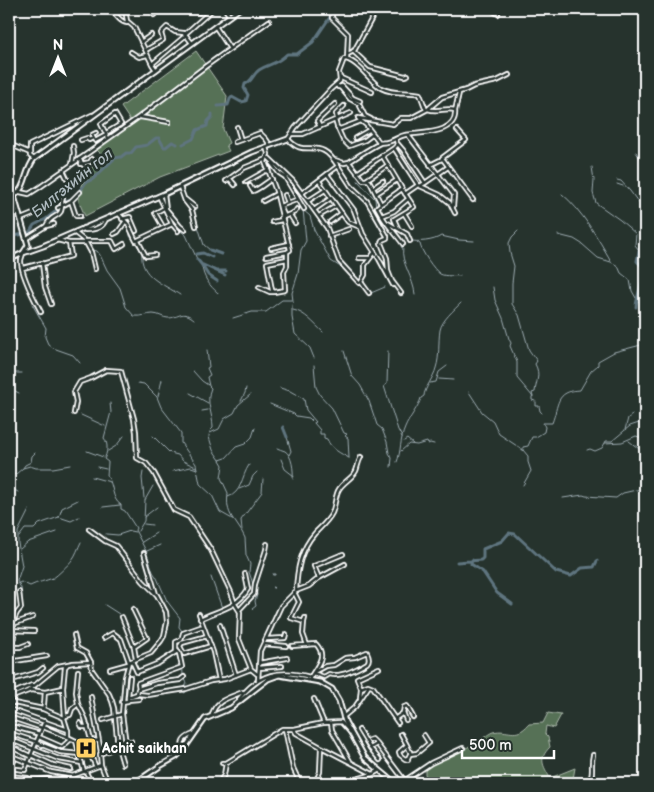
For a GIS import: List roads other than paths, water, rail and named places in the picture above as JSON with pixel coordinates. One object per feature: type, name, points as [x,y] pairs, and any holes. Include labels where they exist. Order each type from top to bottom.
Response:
[{"type":"main road","points":[[9,200],[20,192],[34,159],[238,9]]},
{"type":"main road","points":[[9,260],[180,187],[242,157],[288,139]]},
{"type":"main road","points":[[14,196],[28,245],[23,253]]},
{"type":"main road","points":[[136,783],[176,757],[201,723],[212,715],[226,711],[268,679],[279,675],[310,679],[325,684],[335,692],[340,701],[343,718],[365,758],[394,782]]},
{"type":"street","points":[[111,9],[120,20],[132,23],[156,70]]},
{"type":"street","points":[[125,9],[127,21]]},
{"type":"street","points":[[150,9],[154,15]]},
{"type":"street","points":[[199,12],[203,9]]},
{"type":"street","points":[[152,64],[213,9]]},
{"type":"street","points":[[225,9],[229,16]]},
{"type":"street","points":[[332,9],[332,18],[348,34],[348,59]]},
{"type":"street","points":[[348,54],[353,52],[364,36],[377,9]]},
{"type":"street","points":[[490,9],[498,14]]},
{"type":"street","points":[[94,138],[97,141],[139,117],[269,21]]},
{"type":"street","points":[[214,26],[230,49]]},
{"type":"street","points":[[146,50],[163,40],[161,33],[167,27],[186,35],[192,43]]},
{"type":"street","points":[[141,42],[151,35]]},
{"type":"street","points":[[131,52],[139,57],[146,54],[148,56]]},
{"type":"street","points":[[353,52],[370,67],[390,73],[408,75]]},
{"type":"street","points":[[338,86],[344,59],[348,59],[353,61],[382,88],[399,94],[420,94],[427,109]]},
{"type":"street","points":[[380,143],[358,118],[390,125],[400,118],[411,118],[442,98],[474,86],[497,81],[510,75]]},
{"type":"street","points":[[340,77],[372,92]]},
{"type":"street","points":[[338,86],[350,99],[359,104],[365,116],[372,120]]},
{"type":"street","points":[[360,101],[353,98],[345,88],[338,86],[331,88],[295,128],[288,139],[300,149],[320,149],[326,152],[334,160],[351,186],[367,201],[387,236],[381,243],[386,253],[388,271],[400,292]]},
{"type":"street","points":[[334,160],[344,163],[349,162],[380,143],[396,141],[408,135],[444,128],[452,121],[459,93]]},
{"type":"street","points":[[320,127],[317,121],[335,104]]},
{"type":"street","points":[[344,106],[336,114],[336,120],[343,140],[349,146],[365,140],[373,134]]},
{"type":"street","points":[[427,109],[440,111],[453,109],[455,112]]},
{"type":"street","points":[[291,134],[302,134],[351,113]]},
{"type":"street","points":[[20,192],[29,194],[72,164],[121,124],[115,114],[101,124],[107,135]]},
{"type":"street","points":[[34,159],[30,156],[30,145],[48,138],[81,119],[93,115]]},
{"type":"street","points":[[139,117],[169,122]]},
{"type":"street","points":[[338,129],[361,121]]},
{"type":"street","points":[[237,127],[241,140]]},
{"type":"street","points":[[355,138],[369,130]]},
{"type":"street","points":[[430,165],[442,159],[466,140],[457,130]]},
{"type":"street","points":[[94,138],[92,135],[96,133]]},
{"type":"street","points":[[235,142],[261,133],[268,146],[268,159],[265,162],[272,179],[290,250],[287,252],[287,266],[284,272],[285,292],[270,292],[259,287]]},
{"type":"street","points":[[408,135],[454,195],[453,208]]},
{"type":"street","points":[[81,140],[94,138]]},
{"type":"street","points":[[357,173],[394,148],[396,141]]},
{"type":"street","points":[[396,141],[425,183]]},
{"type":"street","points":[[9,144],[30,153]]},
{"type":"street","points":[[394,148],[419,186],[440,195],[449,202],[455,213]]},
{"type":"street","points":[[72,164],[74,149]]},
{"type":"street","points":[[382,155],[414,207],[394,219],[398,228]]},
{"type":"street","points":[[78,159],[85,167]]},
{"type":"street","points":[[82,164],[90,162],[92,159]]},
{"type":"street","points":[[226,181],[244,168],[268,159]]},
{"type":"street","points":[[268,159],[288,174],[308,201],[327,228],[339,261],[359,283]]},
{"type":"street","points":[[268,159],[279,173],[285,177],[304,209]]},
{"type":"street","points":[[442,159],[473,200]]},
{"type":"street","points":[[349,162],[365,181],[368,180],[381,204]]},
{"type":"street","points":[[365,181],[388,165]]},
{"type":"street","points":[[302,193],[338,166]]},
{"type":"street","points":[[405,194],[448,167]]},
{"type":"street","points":[[246,182],[269,169]]},
{"type":"street","points":[[63,170],[71,187]]},
{"type":"street","points":[[327,174],[354,210],[360,227],[393,285]]},
{"type":"street","points":[[230,179],[236,185]]},
{"type":"street","points":[[250,186],[253,191],[272,179]]},
{"type":"street","points":[[377,194],[397,180]]},
{"type":"street","points":[[319,181],[348,222],[360,227]]},
{"type":"street","points":[[374,188],[383,181]]},
{"type":"street","points":[[180,187],[184,198],[192,210],[196,226]]},
{"type":"street","points":[[402,189],[377,207],[402,244]]},
{"type":"street","points":[[308,201],[325,190]]},
{"type":"street","points":[[58,208],[70,202],[80,192]]},
{"type":"street","points":[[164,194],[166,209],[184,230]]},
{"type":"street","points":[[263,201],[276,194]]},
{"type":"street","points":[[285,195],[288,203]]},
{"type":"street","points":[[159,196],[172,224],[178,230]]},
{"type":"street","points":[[46,226],[49,220],[61,213],[64,198]]},
{"type":"street","points":[[184,198],[195,206]]},
{"type":"street","points":[[314,210],[331,198]]},
{"type":"street","points":[[382,216],[394,211],[408,199]]},
{"type":"street","points":[[280,206],[296,200]]},
{"type":"street","points":[[70,202],[74,214],[80,216]]},
{"type":"street","points":[[278,202],[282,218]]},
{"type":"street","points":[[319,216],[336,206]]},
{"type":"street","points":[[162,225],[155,213],[164,208]]},
{"type":"street","points":[[272,222],[296,212],[297,209]]},
{"type":"street","points":[[21,219],[43,210]]},
{"type":"street","points":[[9,218],[18,211]]},
{"type":"street","points":[[118,213],[130,228],[135,240],[138,241],[146,256],[155,255]]},
{"type":"street","points":[[330,222],[342,213]]},
{"type":"street","points":[[404,213],[412,226]]},
{"type":"street","points":[[290,215],[295,223]]},
{"type":"street","points":[[114,234],[118,232],[123,220],[130,216],[136,231]]},
{"type":"street","points":[[385,221],[407,234],[410,241]]},
{"type":"street","points":[[26,237],[46,226],[54,224]]},
{"type":"street","points":[[138,241],[172,224]]},
{"type":"street","points":[[329,236],[350,230]]},
{"type":"street","points":[[74,232],[85,242],[91,252],[95,269]]},
{"type":"street","points":[[57,240],[69,243],[112,242],[116,249],[124,244]]},
{"type":"street","points":[[23,268],[72,256],[69,243]]},
{"type":"street","points":[[271,248],[288,244]]},
{"type":"street","points":[[28,245],[31,251]]},
{"type":"street","points":[[266,256],[287,252]]},
{"type":"street","points":[[23,253],[21,261],[23,268],[32,296],[41,312]]},
{"type":"street","points":[[364,267],[374,253]]},
{"type":"street","points":[[369,258],[359,259],[366,275],[361,284],[369,293]]},
{"type":"street","points":[[274,292],[267,263],[287,259]]},
{"type":"street","points":[[42,264],[45,287],[51,304]]},
{"type":"street","points":[[74,413],[76,402],[74,392],[78,384],[106,370],[121,371],[134,415],[137,458],[146,463],[154,473],[174,510],[189,517],[203,536],[239,610],[239,639],[251,669],[258,674]]},
{"type":"street","points":[[304,622],[291,618],[299,602],[295,591],[304,549],[315,532],[320,529],[332,514],[338,491],[347,479],[356,472],[361,457]]},
{"type":"street","points":[[89,529],[105,541],[116,546],[143,581],[157,595]]},
{"type":"street","points":[[239,610],[254,594],[266,544]]},
{"type":"street","points":[[110,669],[151,653],[164,636],[167,617],[157,595],[144,553]]},
{"type":"street","points":[[319,578],[314,566],[343,554]]},
{"type":"street","points":[[258,681],[260,651],[280,606],[295,591],[308,586],[346,564]]},
{"type":"street","points":[[200,619],[235,604],[248,588],[245,574]]},
{"type":"street","points":[[19,592],[21,610],[17,613],[9,630],[34,631]]},
{"type":"street","points":[[133,609],[146,638],[134,647]]},
{"type":"street","points":[[199,614],[216,661],[219,680]]},
{"type":"street","points":[[10,625],[33,617]]},
{"type":"street","points":[[122,617],[134,647],[125,677],[122,702],[126,744]]},
{"type":"street","points":[[305,618],[303,634],[307,645]]},
{"type":"street","points":[[220,625],[236,675]]},
{"type":"street","points":[[138,694],[140,689],[138,683],[182,667],[180,655],[176,650],[176,642],[181,640],[183,633],[203,626]]},
{"type":"street","points":[[104,638],[113,633],[121,639],[137,672],[159,663],[176,650]]},
{"type":"street","points":[[266,639],[285,638],[286,634]]},
{"type":"street","points":[[74,635],[77,648],[86,653],[91,662],[92,670],[109,695],[115,716],[118,746],[123,764]]},
{"type":"street","points":[[207,636],[180,646],[184,654],[211,646]]},
{"type":"street","points":[[9,638],[15,637]]},
{"type":"street","points":[[9,647],[20,647],[28,644]]},
{"type":"street","points":[[264,644],[286,646]]},
{"type":"street","points":[[240,702],[239,699],[244,692],[258,681],[280,672],[310,679],[322,657],[322,652],[316,644],[292,646]]},
{"type":"street","points":[[367,652],[368,654],[369,659],[367,663],[341,675],[333,676],[330,674],[324,677],[314,672],[326,665],[334,665],[346,657],[355,657],[367,652]]},
{"type":"street","points":[[9,662],[47,656]]},
{"type":"street","points":[[259,663],[287,658]]},
{"type":"street","points":[[28,691],[58,666],[91,662]]},
{"type":"street","points":[[68,665],[65,668],[63,688],[68,737]]},
{"type":"street","points":[[259,668],[282,666]]},
{"type":"street","points":[[9,681],[38,672],[43,668]]},
{"type":"street","points":[[360,698],[361,688],[357,678],[379,668]]},
{"type":"street","points":[[122,702],[138,694],[149,695],[171,692],[219,680],[251,669]]},
{"type":"street","points":[[78,671],[76,692],[78,703],[92,741],[99,741]]},
{"type":"street","points":[[128,698],[130,677]]},
{"type":"street","points":[[140,689],[158,683],[177,681],[184,677]]},
{"type":"street","points":[[9,694],[32,685]]},
{"type":"street","points":[[361,688],[370,685]]},
{"type":"street","points":[[343,718],[355,706],[370,685]]},
{"type":"street","points":[[370,685],[396,718],[398,724]]},
{"type":"street","points":[[9,701],[15,696],[28,691],[45,692],[63,688]]},
{"type":"street","points":[[44,709],[48,703],[44,698],[45,692]]},
{"type":"street","points":[[212,715],[214,709],[221,701],[244,692]]},
{"type":"street","points":[[65,717],[69,715],[72,708],[78,703],[79,694]]},
{"type":"street","points":[[91,697],[101,752],[99,756],[108,783]]},
{"type":"street","points":[[128,698],[139,699]]},
{"type":"street","points":[[314,698],[324,723]]},
{"type":"street","points":[[9,701],[44,709],[65,717]]},
{"type":"street","points":[[396,718],[406,706],[413,718]]},
{"type":"street","points":[[9,709],[45,720],[68,730]]},
{"type":"street","points":[[403,711],[406,720]]},
{"type":"street","points":[[102,720],[122,714]]},
{"type":"street","points":[[9,717],[76,740],[85,772],[90,780]]},
{"type":"street","points":[[9,768],[25,770],[45,720]]},
{"type":"street","points":[[332,722],[330,725],[332,730],[350,761]]},
{"type":"street","points":[[222,763],[226,763],[274,733],[285,729],[342,722],[350,732]]},
{"type":"street","points":[[80,723],[82,727],[88,727]]},
{"type":"street","points":[[15,727],[40,735],[62,747],[72,739]]},
{"type":"street","points":[[285,729],[293,768],[300,783]]},
{"type":"street","points":[[294,729],[296,733],[373,774]]},
{"type":"street","points":[[359,730],[380,760]]},
{"type":"street","points":[[9,733],[60,752],[80,754]]},
{"type":"street","points":[[401,734],[411,754]]},
{"type":"street","points":[[407,745],[399,752],[400,756],[407,758],[411,754],[417,753],[429,743],[424,735]]},
{"type":"street","points":[[9,739],[60,759],[82,763]]},
{"type":"street","points":[[369,740],[372,739],[377,744],[404,781]]},
{"type":"street","points":[[101,752],[126,744],[131,740]]},
{"type":"street","points":[[370,748],[377,744]]},
{"type":"street","points":[[9,746],[52,765],[71,769]]},
{"type":"street","points":[[315,783],[320,772],[321,747]]},
{"type":"street","points":[[401,783],[431,763],[463,748]]},
{"type":"street","points":[[89,751],[95,766]]},
{"type":"street","points":[[9,754],[51,772],[74,776]]},
{"type":"street","points":[[588,783],[592,776],[591,762],[593,755]]},
{"type":"street","points":[[9,760],[14,761]]},
{"type":"street","points":[[219,783],[224,775],[226,763]]},
{"type":"street","points":[[24,783],[44,778],[54,783],[101,765]]},
{"type":"street","points":[[343,783],[373,774],[378,770]]},
{"type":"street","points":[[9,776],[28,778],[30,781]]},
{"type":"street","points":[[387,783],[394,782]]},
{"type":"waterway","name":"Билгэхийн гол","points":[[218,106],[228,105],[232,97],[241,102],[246,101],[248,95],[244,88],[245,84],[259,70],[280,60],[287,54],[297,54],[313,42],[330,17],[331,9]]},
{"type":"waterway","name":"Билгэхийн гол","points":[[183,144],[193,139],[197,130],[207,126],[212,114]]},
{"type":"waterway","name":"Билгэхийн гол","points":[[79,193],[86,182],[93,179],[115,158],[131,153],[136,147],[147,145],[156,138],[159,138],[164,147],[172,142],[177,144]]},
{"type":"waterway","points":[[636,152],[645,166]]},
{"type":"waterway","points":[[592,167],[593,193],[596,203],[636,234],[635,245],[639,250]]},
{"type":"waterway","points":[[183,186],[200,178]]},
{"type":"waterway","points":[[617,180],[621,181],[641,206],[642,218],[645,223]]},
{"type":"waterway","points":[[358,181],[375,199],[376,207]]},
{"type":"waterway","points":[[617,184],[623,186]]},
{"type":"waterway","points":[[562,194],[583,216],[611,261]]},
{"type":"waterway","name":"Билгэхийн гол","points":[[9,237],[29,233],[34,225],[46,219],[60,208],[64,201],[73,199]]},
{"type":"waterway","points":[[643,214],[645,208]]},
{"type":"waterway","points":[[303,209],[306,241],[301,250],[298,274],[292,293],[292,317],[295,334],[310,348],[314,358]]},
{"type":"waterway","points":[[303,210],[310,216],[314,230],[331,261],[347,271]]},
{"type":"waterway","points":[[117,215],[124,223]]},
{"type":"waterway","points":[[171,218],[178,229],[186,235],[197,259]]},
{"type":"waterway","points":[[196,220],[204,245],[210,250]]},
{"type":"waterway","points":[[384,222],[389,231],[397,237]]},
{"type":"waterway","points":[[129,229],[130,236],[142,252],[142,261],[148,274],[180,295]]},
{"type":"waterway","points":[[493,287],[495,300],[503,318],[511,343],[510,346],[517,362],[517,378],[533,397],[532,393],[535,392],[538,378],[535,364],[537,361],[529,350],[519,315],[512,304],[514,266],[509,243],[518,231]]},
{"type":"waterway","points":[[401,232],[406,235],[408,240],[412,241],[430,240],[441,236],[474,241]]},
{"type":"waterway","points":[[558,235],[574,239],[598,258],[618,266],[621,273],[630,280],[632,291],[636,298]]},
{"type":"waterway","points":[[636,307],[643,270],[637,261],[645,237]]},
{"type":"waterway","points":[[401,242],[403,259],[415,295]]},
{"type":"waterway","points":[[417,242],[437,272],[445,275],[460,276]]},
{"type":"waterway","points":[[643,252],[645,247]]},
{"type":"waterway","points":[[92,250],[97,251],[100,255],[107,270],[120,288],[126,307],[134,316],[153,314],[172,318],[183,314],[194,319]]},
{"type":"waterway","points":[[210,250],[221,254]]},
{"type":"waterway","points":[[641,265],[645,251]]},
{"type":"waterway","points":[[197,254],[203,253],[212,257]]},
{"type":"waterway","points":[[197,259],[201,264],[225,275]]},
{"type":"waterway","points":[[201,264],[208,275],[217,281]]},
{"type":"waterway","points":[[202,266],[207,281],[218,293]]},
{"type":"waterway","points":[[217,271],[226,271]]},
{"type":"waterway","points":[[371,293],[385,287]]},
{"type":"waterway","points":[[233,318],[252,312],[266,312],[282,300],[292,300]]},
{"type":"waterway","points":[[636,305],[638,301],[645,303]]},
{"type":"waterway","points":[[397,462],[405,428],[421,398],[424,396],[435,372],[441,326],[461,303]]},
{"type":"waterway","points":[[32,304],[46,328],[45,337],[48,344],[53,348],[73,355],[80,363]]},
{"type":"waterway","points":[[293,310],[305,316],[323,332]]},
{"type":"waterway","points":[[523,450],[523,447],[528,446],[532,437],[536,437],[544,432],[545,427],[543,423],[552,423],[557,405],[562,396],[566,393],[580,390],[591,371],[598,365],[598,361],[614,352],[645,344]]},
{"type":"waterway","points":[[207,350],[209,367],[207,368],[210,375],[207,377],[211,388],[209,403],[213,423],[209,436]]},
{"type":"waterway","points":[[344,351],[352,376],[360,385],[369,401],[377,425],[382,429],[392,458],[391,467]]},
{"type":"waterway","points":[[388,351],[387,384],[384,386],[402,437]]},
{"type":"waterway","points":[[314,365],[316,387],[320,395],[332,408],[344,433],[347,434],[345,436],[348,438],[349,458]]},
{"type":"waterway","points":[[430,383],[436,382],[439,372],[447,366]]},
{"type":"waterway","points":[[193,371],[208,385]]},
{"type":"waterway","points":[[9,373],[22,373]]},
{"type":"waterway","points":[[439,379],[453,380]]},
{"type":"waterway","points":[[158,396],[162,380]]},
{"type":"waterway","points":[[138,383],[144,384],[157,397],[161,407],[181,433],[181,443],[196,464],[200,484],[212,495],[220,512],[234,520],[242,532],[245,538],[246,555],[250,564],[249,572],[253,584]]},
{"type":"waterway","points":[[9,388],[19,393]]},
{"type":"waterway","points":[[241,401],[246,388]]},
{"type":"waterway","points":[[280,388],[304,399],[306,410],[316,422],[314,423],[320,430],[320,434],[324,434],[324,438],[327,439],[333,448],[349,458]]},
{"type":"waterway","points":[[469,392],[482,412],[493,421],[499,434],[523,450],[528,456],[531,471],[523,485]]},
{"type":"waterway","points":[[190,393],[208,403]]},
{"type":"waterway","points":[[210,433],[219,429],[224,419],[234,413],[238,405],[250,395]]},
{"type":"waterway","points":[[532,397],[532,400],[535,401]]},
{"type":"waterway","points":[[536,402],[536,406],[539,406],[542,413]]},
{"type":"waterway","points":[[110,403],[111,412],[104,438],[107,446],[104,459],[108,462],[107,476],[114,495],[121,505],[121,509],[125,511],[136,528],[135,530],[167,601],[180,618],[179,627],[182,631],[180,635],[182,640],[178,644],[179,647]]},
{"type":"waterway","points":[[270,404],[296,416],[309,418],[313,422]]},
{"type":"waterway","points":[[202,411],[208,410]]},
{"type":"waterway","points":[[81,415],[105,426]]},
{"type":"waterway","points":[[625,430],[628,418],[632,415]]},
{"type":"waterway","points":[[605,443],[606,441],[612,441],[630,426],[645,421]]},
{"type":"waterway","points":[[283,427],[287,437]]},
{"type":"waterway","points":[[233,519],[228,506],[228,493],[221,478],[223,465],[220,460],[226,458],[236,447],[245,444],[252,437],[255,428]]},
{"type":"waterway","points":[[108,451],[116,446],[124,436]]},
{"type":"waterway","points":[[153,436],[170,453],[178,455],[183,461],[196,467]]},
{"type":"waterway","points":[[587,450],[595,451],[602,448],[605,443],[622,442],[636,436],[645,439]]},
{"type":"waterway","points":[[209,437],[213,450],[220,460]]},
{"type":"waterway","points":[[287,437],[291,451],[289,455]]},
{"type":"waterway","points":[[404,441],[407,439],[413,444]]},
{"type":"waterway","points":[[629,441],[638,448],[645,449]]},
{"type":"waterway","points":[[401,451],[409,444],[417,445],[427,442],[428,444],[434,444]]},
{"type":"waterway","points":[[277,448],[285,451],[289,456],[293,468],[293,479]]},
{"type":"waterway","points":[[87,451],[103,457]]},
{"type":"waterway","points":[[23,468],[31,462],[32,456],[35,453]]},
{"type":"waterway","points":[[281,459],[285,469],[294,476]]},
{"type":"waterway","points":[[9,475],[16,474],[23,468],[30,466],[53,468],[70,465]]},
{"type":"waterway","points":[[228,497],[233,495],[239,488],[249,465]]},
{"type":"waterway","points":[[97,467],[106,469]]},
{"type":"waterway","points":[[173,471],[191,467],[197,469]]},
{"type":"waterway","points":[[143,472],[144,498]]},
{"type":"waterway","points":[[239,489],[249,485],[257,472]]},
{"type":"waterway","points":[[642,487],[644,474]]},
{"type":"waterway","points":[[92,477],[110,482]]},
{"type":"waterway","points":[[242,530],[241,520],[262,492],[263,479]]},
{"type":"waterway","points":[[138,531],[144,521],[145,500],[153,486]]},
{"type":"waterway","points":[[9,487],[18,492]]},
{"type":"waterway","points":[[563,498],[583,495],[616,498],[623,493],[645,488]]},
{"type":"waterway","points":[[19,537],[25,529],[34,529],[39,524],[59,517],[62,508],[78,500]]},
{"type":"waterway","points":[[103,507],[120,505]]},
{"type":"waterway","points":[[144,517],[157,507]]},
{"type":"waterway","points":[[22,597],[21,588],[17,581],[22,566],[18,532],[29,510]]},
{"type":"waterway","points":[[59,517],[71,521],[79,517]]},
{"type":"waterway","points":[[144,524],[152,525]]},
{"type":"waterway","points":[[106,534],[118,535],[130,531],[135,532]]},
{"type":"waterway","points":[[20,549],[28,542],[57,532]]},
{"type":"waterway","points":[[142,542],[156,533]]},
{"type":"waterway","points":[[457,562],[481,560],[483,558],[483,549],[502,541],[509,533],[515,534],[556,572],[571,576],[582,568],[594,567],[597,561]]},
{"type":"waterway","points":[[17,584],[21,582],[30,586],[55,577],[72,560],[81,542]]},
{"type":"waterway","points":[[147,551],[160,545]]},
{"type":"waterway","points":[[472,560],[471,564],[483,572],[497,593],[512,604]]},
{"type":"waterway","points":[[273,574],[275,574],[275,575],[273,575],[273,574]]},
{"type":"waterway","points":[[211,577],[222,608]]},
{"type":"waterway","points":[[252,609],[256,606],[256,590]]},
{"type":"waterway","points":[[105,605],[119,614]]},
{"type":"waterway","points":[[182,651],[183,676],[187,683],[185,687]]},
{"type":"waterway","points":[[184,691],[184,693],[186,692]]},
{"type":"place","name":"Achit saikhan","points":[[86,748]]}]
